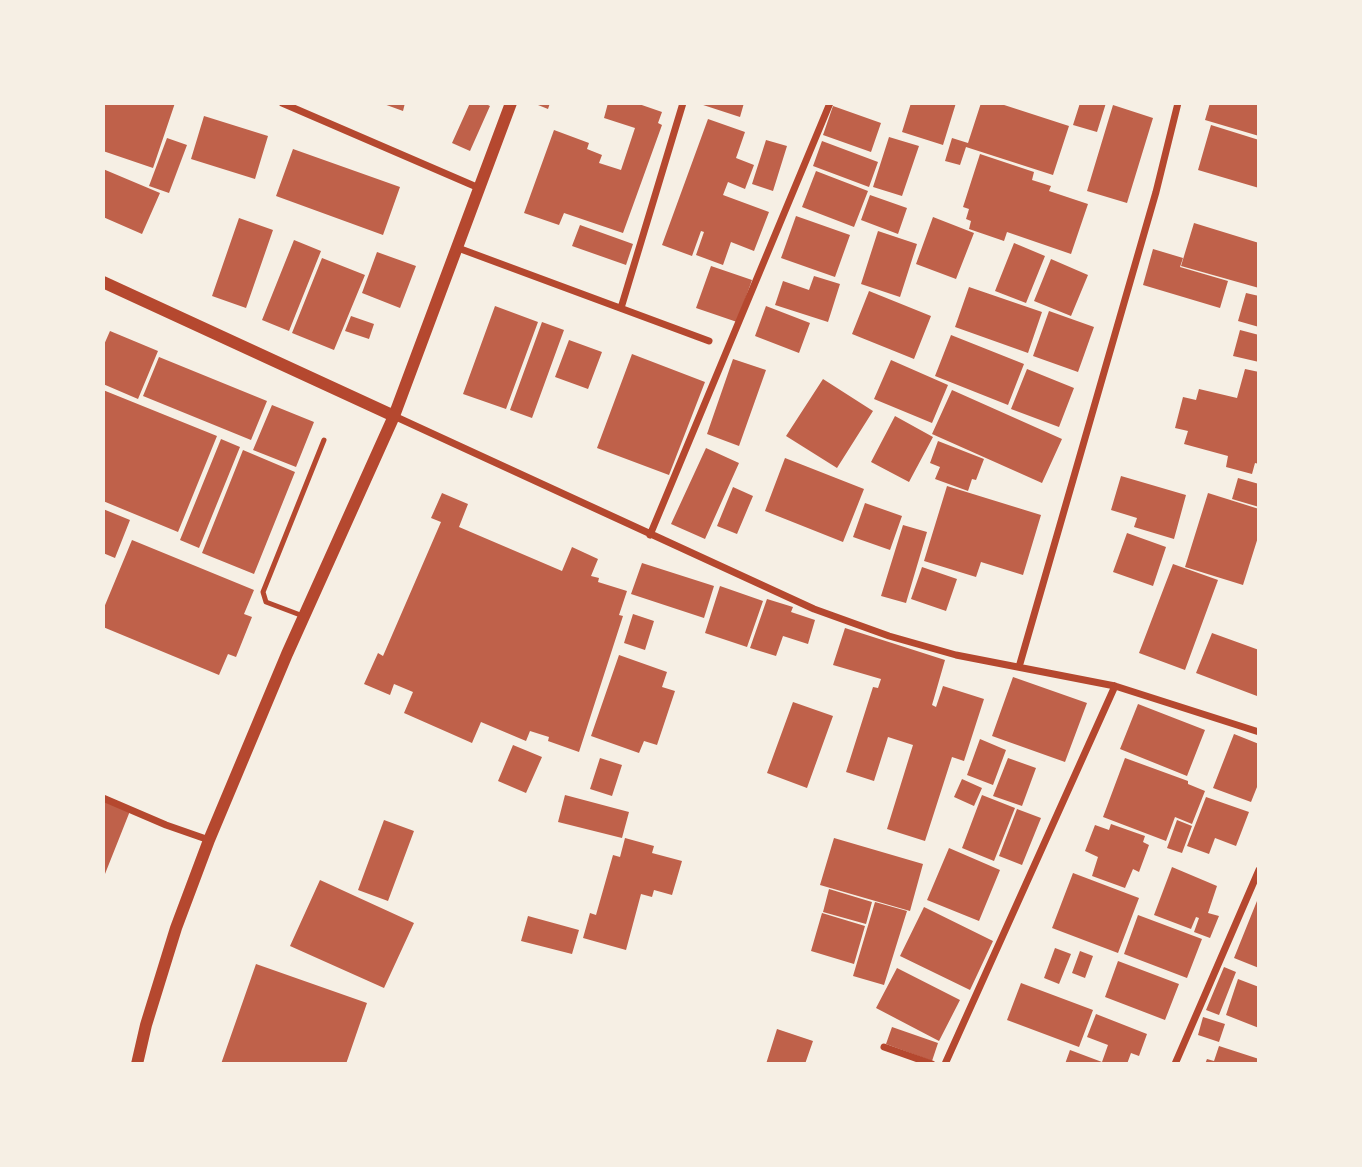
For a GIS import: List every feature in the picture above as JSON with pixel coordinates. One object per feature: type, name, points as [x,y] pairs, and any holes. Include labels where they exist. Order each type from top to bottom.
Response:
[{"type":"street","points":[[282,103],[479,188]]},
{"type":"street","points":[[137,1064],[176,928],[209,840],[304,616],[394,416],[511,103]]},
{"type":"street","points":[[621,308],[683,103]]},
{"type":"street","points":[[650,535],[830,103]]},
{"type":"street","points":[[1019,667],[1156,192],[1178,103]]},
{"type":"street","points":[[458,248],[709,341]]},
{"type":"street","points":[[103,282],[814,609],[889,636],[956,655],[1115,686],[1259,732]]},
{"type":"street","points":[[945,1064],[1115,686]]},
{"type":"street","points":[[103,798],[209,840]]},
{"type":"street","points":[[1175,1064],[1259,870]]},
{"type":"street","points":[[884,1047],[932,1064]]},
{"type":"lane","points":[[304,616],[266,602],[263,592],[324,440]]},
{"type":"building","points":[[103,103],[175,103],[153,168],[103,151]]},
{"type":"building","points":[[381,103],[405,103],[403,111]]},
{"type":"building","points":[[470,103],[490,106],[470,151],[452,143]]},
{"type":"building","points":[[533,103],[550,103],[548,109]]},
{"type":"building","points":[[608,103],[636,103],[662,112],[658,123],[662,125],[623,233],[564,213],[559,225],[524,213],[554,130],[589,143],[587,149],[602,155],[599,163],[621,170],[635,128],[604,118]]},
{"type":"building","points":[[697,103],[744,103],[740,117]]},
{"type":"building","points":[[911,103],[956,103],[943,145],[902,132]]},
{"type":"building","points":[[981,103],[998,103],[1069,126],[1053,175],[966,147],[960,165],[945,161],[952,138],[968,143]]},
{"type":"building","points":[[1080,103],[1106,103],[1097,132],[1073,125]]},
{"type":"building","points":[[1210,103],[1259,103],[1259,136],[1205,120]]},
{"type":"building","points":[[1113,105],[1153,118],[1127,203],[1087,191]]},
{"type":"building","points":[[833,106],[881,123],[871,152],[823,135]]},
{"type":"building","points":[[204,116],[268,136],[255,179],[191,159]]},
{"type":"building","points":[[708,119],[745,132],[736,158],[754,165],[745,189],[728,182],[723,195],[769,212],[754,251],[731,242],[723,265],[696,255],[704,232],[701,231],[692,256],[662,245]]},
{"type":"building","points":[[1211,125],[1259,140],[1259,188],[1198,170]]},
{"type":"building","points":[[889,137],[919,146],[902,196],[873,187]]},
{"type":"building","points":[[167,138],[187,145],[169,193],[149,186]]},
{"type":"building","points":[[766,140],[787,146],[773,191],[752,184]]},
{"type":"building","points":[[822,141],[878,162],[869,187],[813,166]]},
{"type":"building","points":[[293,149],[400,187],[383,235],[276,196]]},
{"type":"building","points":[[980,154],[1034,172],[1032,180],[1051,186],[1049,191],[1088,204],[1071,254],[1007,232],[1004,241],[969,229],[971,221],[966,219],[969,209],[963,207]]},
{"type":"building","points":[[103,169],[160,193],[142,234],[103,217]]},
{"type":"building","points":[[816,171],[868,191],[854,227],[802,207]]},
{"type":"building","points":[[870,195],[907,208],[898,234],[861,220]]},
{"type":"building","points":[[796,216],[850,235],[835,277],[781,258]]},
{"type":"building","points":[[933,217],[974,233],[956,279],[916,264]]},
{"type":"building","points":[[239,218],[273,230],[246,308],[212,296]]},
{"type":"building","points":[[1194,223],[1259,243],[1259,288],[1181,266]]},
{"type":"building","points":[[580,225],[633,244],[626,265],[572,246]]},
{"type":"building","points":[[878,231],[917,244],[900,297],[861,284]]},
{"type":"building","points":[[294,240],[321,251],[289,331],[262,320]]},
{"type":"building","points":[[1014,243],[1045,256],[1026,303],[995,291]]},
{"type":"building","points":[[1153,249],[1183,258],[1180,267],[1228,281],[1220,308],[1143,285]]},
{"type":"building","points":[[377,252],[416,266],[400,308],[362,293]]},
{"type":"building","points":[[322,258],[365,275],[334,350],[292,333]]},
{"type":"building","points":[[1051,259],[1088,275],[1071,316],[1034,301]]},
{"type":"building","points":[[711,266],[752,280],[737,322],[696,308]]},
{"type":"building","points":[[814,276],[840,284],[828,322],[775,305],[783,281],[809,290]]},
{"type":"building","points":[[969,287],[1042,312],[1028,353],[955,327]]},
{"type":"building","points":[[869,291],[931,316],[914,359],[852,334]]},
{"type":"building","points":[[1246,293],[1259,296],[1259,327],[1238,321]]},
{"type":"building","points":[[495,306],[538,322],[506,409],[463,394]]},
{"type":"building","points":[[766,306],[810,323],[799,353],[755,336]]},
{"type":"building","points":[[1049,311],[1094,327],[1078,372],[1033,356]]},
{"type":"building","points":[[351,316],[374,324],[369,339],[345,331]]},
{"type":"building","points":[[542,322],[564,330],[532,418],[510,410]]},
{"type":"building","points":[[1240,330],[1259,335],[1259,362],[1233,356]]},
{"type":"building","points":[[110,331],[158,351],[138,399],[103,384],[103,347]]},
{"type":"building","points":[[951,335],[1024,364],[1008,405],[935,376]]},
{"type":"building","points":[[569,340],[602,352],[588,389],[555,377]]},
{"type":"building","points":[[632,354],[705,382],[669,475],[597,448]]},
{"type":"building","points":[[159,357],[267,401],[251,440],[143,396]]},
{"type":"building","points":[[733,359],[766,370],[739,446],[707,434]]},
{"type":"building","points":[[891,360],[948,385],[932,423],[874,399]]},
{"type":"building","points":[[1027,369],[1074,388],[1059,427],[1011,409]]},
{"type":"building","points":[[1245,369],[1259,372],[1259,464],[1255,463],[1252,474],[1226,467],[1228,456],[1184,444],[1188,431],[1175,428],[1183,397],[1196,400],[1199,389],[1237,398]]},
{"type":"building","points":[[823,379],[873,411],[837,468],[786,436]]},
{"type":"building","points":[[103,390],[217,436],[178,532],[103,501]]},
{"type":"building","points":[[952,390],[1062,439],[1042,483],[932,434]]},
{"type":"building","points":[[272,405],[314,422],[296,467],[253,450]]},
{"type":"building","points":[[895,416],[933,437],[909,482],[871,462]]},
{"type":"building","points":[[221,439],[240,447],[199,548],[180,540]]},
{"type":"building","points":[[938,441],[984,459],[976,480],[972,479],[968,491],[935,479],[940,467],[930,463]]},
{"type":"building","points":[[706,448],[739,463],[705,539],[671,524]]},
{"type":"building","points":[[243,450],[295,472],[254,574],[202,553]]},
{"type":"building","points":[[785,458],[864,489],[843,542],[765,511]]},
{"type":"building","points":[[1121,476],[1186,495],[1174,539],[1134,527],[1137,518],[1111,510]]},
{"type":"building","points":[[1238,478],[1259,484],[1259,507],[1232,499]]},
{"type":"building","points":[[947,486],[1041,515],[1023,575],[981,562],[976,577],[924,561]]},
{"type":"building","points":[[733,487],[753,496],[737,534],[717,526]]},
{"type":"building","points":[[442,493],[468,504],[459,527],[562,571],[572,547],[598,559],[591,576],[599,578],[598,582],[627,591],[619,615],[623,616],[579,752],[548,741],[549,737],[530,731],[526,741],[481,722],[472,743],[404,713],[413,692],[394,684],[390,695],[364,684],[378,653],[383,656],[441,522],[431,518]]},
{"type":"building","points":[[1208,493],[1259,509],[1259,534],[1243,585],[1185,567]]},
{"type":"building","points":[[865,503],[902,516],[890,550],[853,537]]},
{"type":"building","points":[[103,509],[130,520],[115,558],[103,553]]},
{"type":"building","points":[[903,525],[927,532],[906,603],[881,596]]},
{"type":"building","points":[[1127,533],[1166,547],[1153,586],[1113,572]]},
{"type":"building","points":[[132,540],[254,590],[244,614],[252,617],[236,657],[228,654],[219,675],[103,627],[103,610]]},
{"type":"building","points":[[642,563],[714,586],[704,618],[631,594]]},
{"type":"building","points":[[1173,564],[1218,580],[1185,670],[1139,653]]},
{"type":"building","points":[[922,567],[957,579],[946,611],[911,599]]},
{"type":"building","points":[[720,586],[763,601],[747,647],[705,633]]},
{"type":"building","points":[[767,599],[793,607],[791,612],[815,620],[808,644],[783,636],[776,656],[750,648]]},
{"type":"building","points":[[633,614],[654,621],[645,650],[624,643]]},
{"type":"building","points":[[845,628],[945,660],[932,705],[936,707],[943,686],[984,699],[964,761],[952,757],[925,841],[887,829],[913,745],[888,737],[874,781],[846,772],[873,687],[878,688],[881,679],[833,665]]},
{"type":"building","points":[[1212,633],[1259,650],[1257,696],[1196,673]]},
{"type":"building","points":[[619,655],[667,672],[662,687],[675,691],[657,745],[644,741],[639,753],[591,736]]},
{"type":"building","points":[[1013,677],[1087,703],[1065,762],[992,736]]},
{"type":"building","points":[[793,702],[833,716],[807,788],[767,773]]},
{"type":"building","points":[[1138,704],[1205,730],[1187,776],[1120,749]]},
{"type":"building","points":[[1234,734],[1259,744],[1259,782],[1251,802],[1213,788]]},
{"type":"building","points":[[980,739],[1006,750],[993,785],[967,775]]},
{"type":"building","points":[[513,745],[542,757],[526,793],[498,781]]},
{"type":"building","points":[[600,758],[622,765],[612,796],[590,789]]},
{"type":"building","points":[[1008,758],[1036,768],[1022,806],[993,796]]},
{"type":"building","points":[[1125,758],[1188,781],[1188,784],[1205,791],[1192,824],[1175,817],[1166,841],[1103,817]]},
{"type":"building","points":[[962,779],[982,788],[974,806],[954,797]]},
{"type":"building","points":[[565,795],[629,812],[622,838],[558,822]]},
{"type":"building","points":[[982,795],[1015,808],[994,861],[962,848]]},
{"type":"building","points":[[1206,797],[1249,812],[1236,846],[1215,838],[1209,854],[1187,846]]},
{"type":"building","points":[[103,801],[130,811],[103,879]]},
{"type":"building","points":[[1017,809],[1041,818],[1022,865],[999,856]]},
{"type":"building","points":[[384,820],[414,831],[388,901],[358,890]]},
{"type":"building","points":[[1177,820],[1192,826],[1182,853],[1167,848]]},
{"type":"building","points":[[1111,824],[1145,836],[1143,842],[1149,845],[1139,872],[1133,869],[1125,888],[1092,876],[1098,857],[1085,851],[1095,825],[1109,830]]},
{"type":"building","points":[[625,838],[654,846],[652,853],[682,861],[672,895],[654,890],[652,897],[641,894],[626,950],[583,938],[590,913],[596,915],[613,855],[620,857]]},
{"type":"building","points":[[834,838],[923,864],[910,911],[820,885]]},
{"type":"building","points":[[949,848],[1000,870],[979,921],[927,900]]},
{"type":"building","points":[[1172,867],[1217,886],[1208,913],[1219,916],[1210,938],[1194,932],[1199,918],[1196,917],[1191,929],[1154,915]]},
{"type":"building","points":[[1073,873],[1139,898],[1118,953],[1052,928]]},
{"type":"building","points":[[320,880],[414,923],[384,988],[290,946]]},
{"type":"building","points":[[829,889],[872,902],[866,924],[823,912]]},
{"type":"building","points":[[1259,896],[1259,968],[1234,958]]},
{"type":"building","points":[[875,902],[907,911],[884,985],[853,976]]},
{"type":"building","points":[[924,907],[993,941],[970,990],[900,956]]},
{"type":"building","points":[[822,913],[865,926],[854,964],[811,951]]},
{"type":"building","points":[[1138,915],[1202,939],[1187,978],[1124,954]]},
{"type":"building","points":[[528,916],[579,930],[572,954],[521,941]]},
{"type":"building","points":[[1055,948],[1071,954],[1059,984],[1044,978]]},
{"type":"building","points":[[1080,951],[1093,956],[1085,978],[1072,973]]},
{"type":"building","points":[[1118,961],[1179,984],[1165,1020],[1105,997]]},
{"type":"building","points":[[256,964],[367,1003],[346,1064],[221,1064]]},
{"type":"building","points":[[1224,967],[1236,972],[1219,1015],[1206,1010]]},
{"type":"building","points":[[897,968],[960,1000],[939,1041],[876,1008]]},
{"type":"building","points":[[1238,979],[1259,987],[1259,1028],[1226,1015]]},
{"type":"building","points":[[1021,983],[1093,1010],[1079,1047],[1007,1020]]},
{"type":"building","points":[[1096,1014],[1147,1034],[1139,1056],[1131,1053],[1127,1064],[1065,1064],[1070,1050],[1102,1062],[1108,1045],[1087,1037]]},
{"type":"building","points":[[1203,1017],[1225,1024],[1219,1042],[1198,1035]]},
{"type":"building","points":[[892,1027],[938,1043],[932,1061],[886,1044]]},
{"type":"building","points":[[777,1029],[813,1041],[805,1064],[766,1064]]},
{"type":"building","points":[[1219,1046],[1259,1059],[1259,1064],[1205,1064],[1207,1059],[1214,1061]]}]
